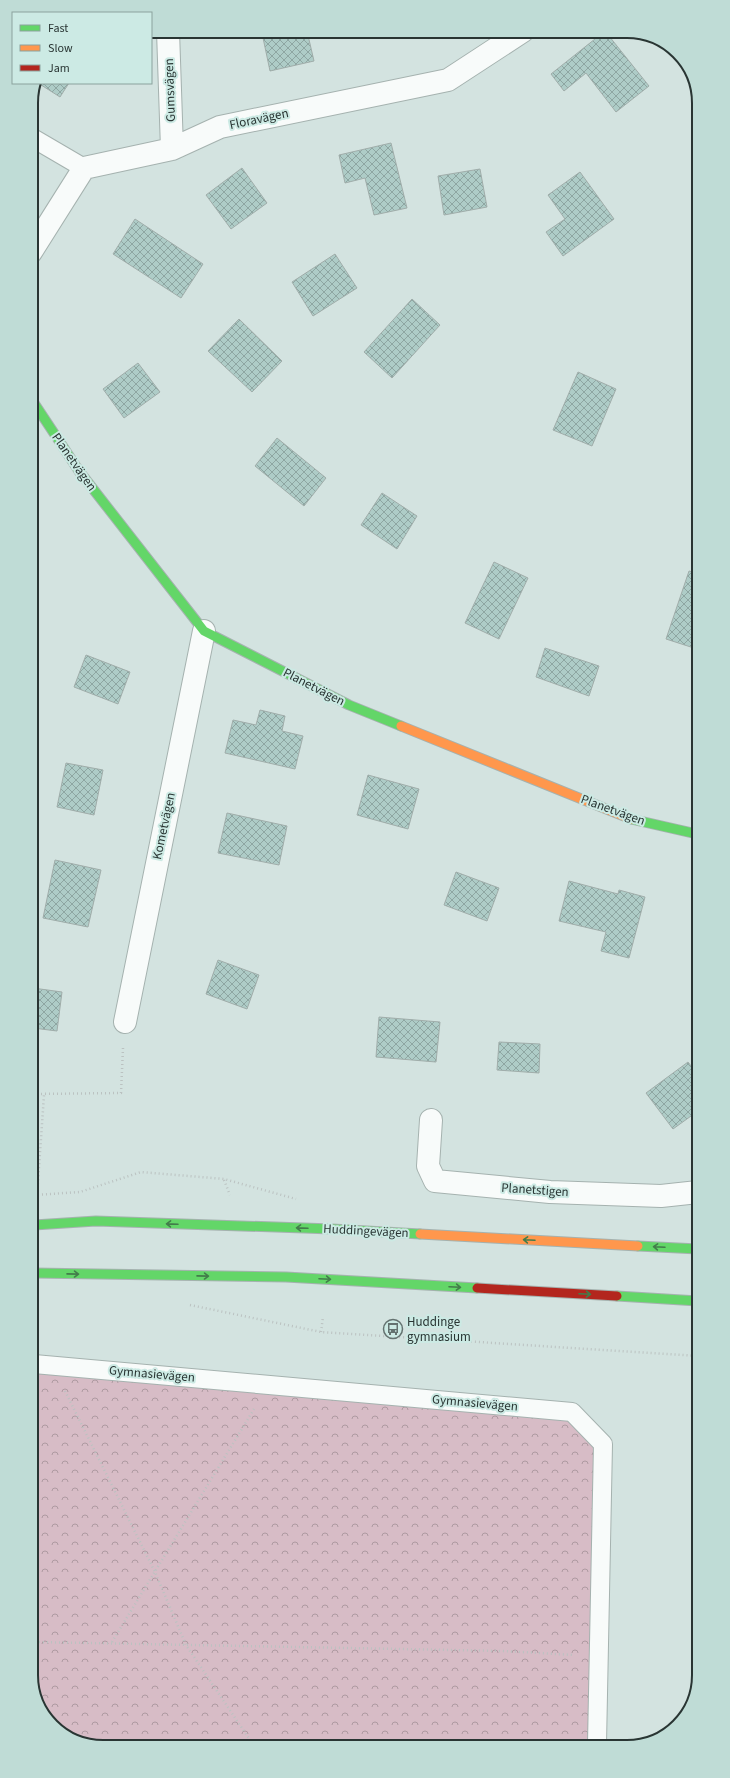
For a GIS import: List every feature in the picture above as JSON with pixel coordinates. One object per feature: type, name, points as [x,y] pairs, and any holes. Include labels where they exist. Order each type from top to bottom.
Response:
[{"type":"main road","name":"Planetvägen","points":[[38,409],[79,471],[204,631],[350,705],[631,819],[692,833]]},
{"type":"main road","name":"Huddingevägen","points":[[38,1225],[96,1222],[324,1229],[692,1249]]},
{"type":"main road","points":[[38,1273],[286,1277],[692,1301]]},
{"type":"street","name":"Gumsvägen","points":[[168,38],[172,149]]},
{"type":"street","name":"Floravägen","points":[[84,168],[172,149],[220,127],[448,80],[512,38]]},
{"type":"street","points":[[38,242],[84,168]]},
{"type":"street","name":"Kometvägen","points":[[124,1022],[204,631]]},
{"type":"street","name":"Planetstigen","points":[[431,1120],[428,1166],[435,1181],[550,1192],[661,1196],[692,1193]]},
{"type":"lane","points":[[38,141],[84,168]]},
{"type":"lane","name":"Gymnasievägen","points":[[38,1364],[572,1412],[603,1444],[597,1740]]},
{"type":"path","points":[[38,1094],[121,1094],[124,1022]]},
{"type":"path","points":[[38,1182],[44,1094]]},
{"type":"path","points":[[224,1179],[230,1195]]},
{"type":"path","points":[[186,1304],[321,1332],[692,1356]]},
{"type":"path","points":[[321,1332],[323,1317]]},
{"type":"path","points":[[53,1366],[155,1572],[186,1645],[250,1740]]},
{"type":"path","points":[[112,1643],[268,1385]]},
{"type":"path","points":[[38,1642],[504,1651],[598,1656]]},
{"type":"green space","points":[[38,1364],[572,1412],[603,1444],[597,1740],[99,1740],[78,1735],[64,1726],[54,1718],[41,1696],[38,1675]]},
{"type":"building","points":[[263,38],[309,38],[314,61],[270,71]]},
{"type":"building","points":[[596,38],[611,38],[649,86],[616,112],[586,73],[564,91],[551,74]]},
{"type":"building","points":[[41,84],[68,84],[60,97],[41,85]]},
{"type":"building","points":[[391,143],[407,208],[374,215],[365,178],[345,183],[339,155]]},
{"type":"building","points":[[242,168],[267,203],[231,229],[206,195]]},
{"type":"building","points":[[480,169],[487,207],[444,215],[438,176]]},
{"type":"building","points":[[580,172],[614,219],[563,256],[546,232],[565,219],[548,195]]},
{"type":"building","points":[[135,219],[203,264],[181,298],[113,254]]},
{"type":"building","points":[[335,254],[357,288],[313,316],[292,282]]},
{"type":"building","points":[[412,299],[440,325],[392,378],[364,352]]},
{"type":"building","points":[[239,319],[282,361],[252,392],[208,351]]},
{"type":"building","points":[[138,363],[160,392],[124,418],[103,389]]},
{"type":"building","points":[[578,372],[616,389],[592,446],[553,430]]},
{"type":"building","points":[[277,438],[326,478],[304,506],[255,466]]},
{"type":"building","points":[[382,493],[417,516],[397,549],[361,525]]},
{"type":"building","points":[[494,562],[528,578],[499,639],[465,623]]},
{"type":"building","points":[[689,571],[692,572],[692,647],[666,639]]},
{"type":"building","points":[[545,648],[599,666],[589,696],[536,677]]},
{"type":"building","points":[[86,655],[130,672],[118,704],[74,687]]},
{"type":"building","points":[[260,710],[285,716],[282,731],[303,736],[295,769],[225,753],[233,720],[256,725]]},
{"type":"building","points":[[66,763],[103,770],[94,815],[57,807]]},
{"type":"building","points":[[368,775],[419,789],[408,829],[357,815]]},
{"type":"building","points":[[227,813],[287,826],[279,865],[218,853]]},
{"type":"building","points":[[55,860],[101,870],[88,927],[43,918]]},
{"type":"building","points":[[456,872],[499,888],[487,921],[444,905]]},
{"type":"building","points":[[569,881],[618,894],[619,890],[645,897],[629,958],[601,951],[606,932],[559,921]]},
{"type":"building","points":[[218,960],[259,975],[247,1009],[206,994]]},
{"type":"building","points":[[38,989],[62,992],[57,1031],[38,1029]]},
{"type":"building","points":[[379,1017],[440,1022],[436,1062],[376,1057]]},
{"type":"building","points":[[499,1042],[540,1044],[539,1073],[497,1070]]},
{"type":"building","points":[[688,1062],[692,1067],[692,1115],[673,1129],[646,1093]]},
{"type":"traffic: fast","points":[[38,409],[79,471],[204,631],[349,705],[401,726]]},
{"type":"traffic: fast","points":[[631,819],[692,833]]},
{"type":"traffic: fast","points":[[38,1225],[96,1221],[332,1229],[420,1234]]},
{"type":"traffic: fast","points":[[638,1246],[692,1249]]},
{"type":"traffic: fast","points":[[38,1273],[286,1277],[477,1288]]},
{"type":"traffic: fast","points":[[617,1296],[692,1301]]},
{"type":"traffic: slow","points":[[401,726],[631,819]]},
{"type":"traffic: slow","points":[[420,1234],[638,1246]]},
{"type":"traffic: jam","points":[[477,1288],[617,1296]]},
{"type":"place","name":"Huddinge gymnasium","points":[[393,1329]]}]
